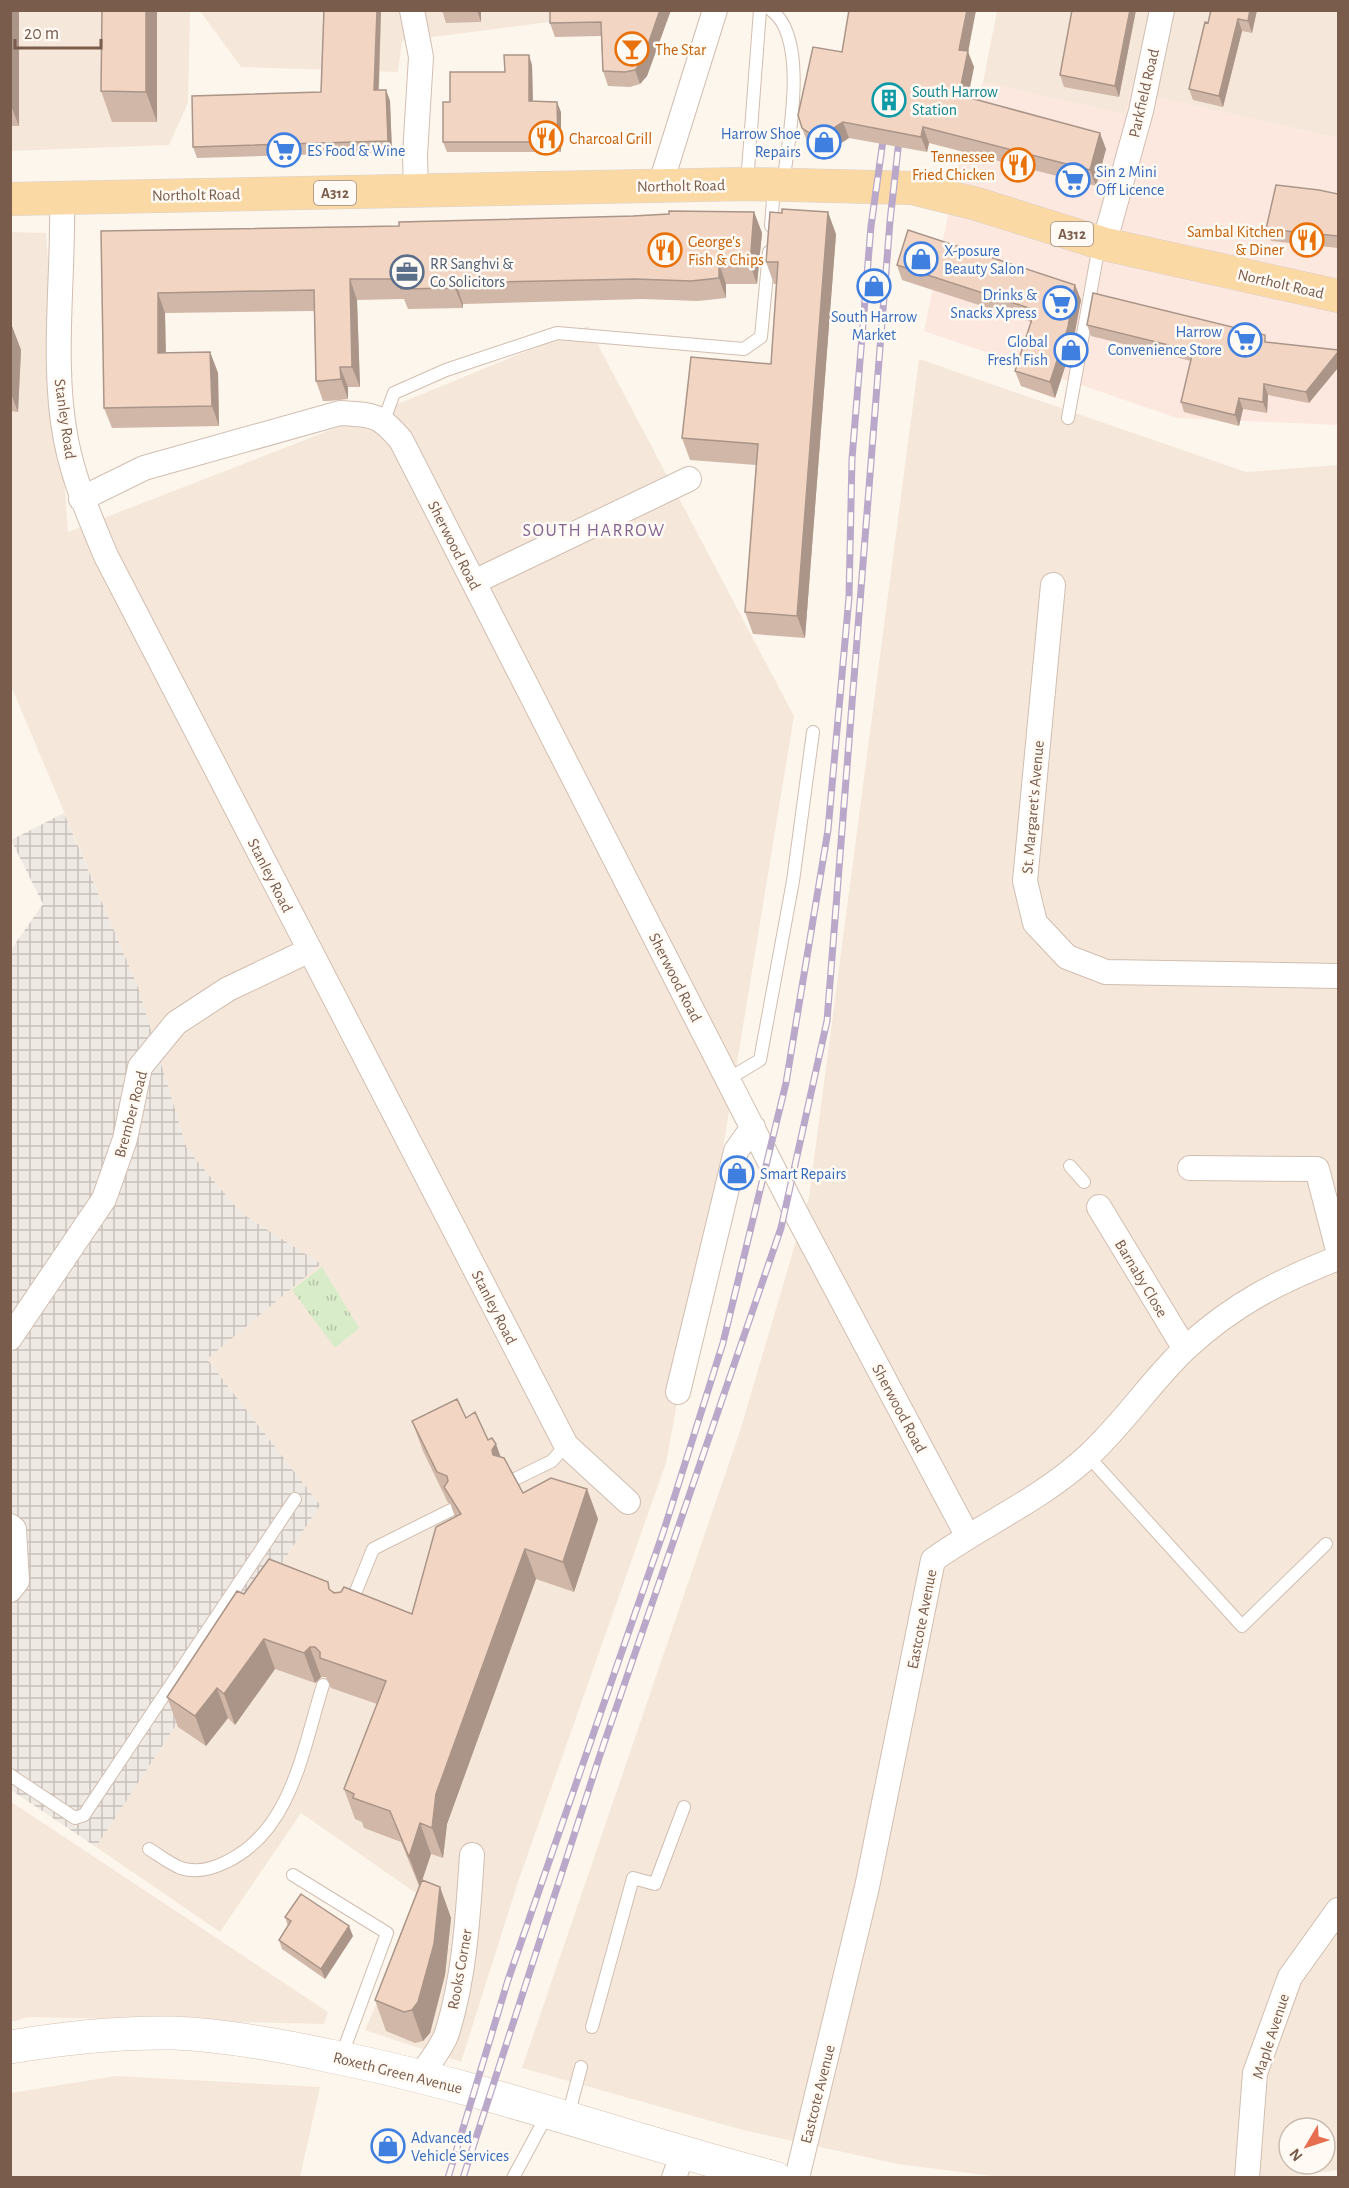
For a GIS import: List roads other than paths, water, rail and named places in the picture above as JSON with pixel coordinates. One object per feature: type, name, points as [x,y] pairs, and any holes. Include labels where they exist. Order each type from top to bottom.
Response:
[{"type":"main road","name":"Northolt Road","points":[[10,199],[768,184],[919,189],[1101,243],[1338,296]]},
{"type":"street","points":[[412,10],[421,57],[415,155],[416,192]]},
{"type":"street","points":[[660,186],[715,10]]},
{"type":"street","name":"Parkfield Road","points":[[1101,243],[1141,111],[1162,10]]},
{"type":"street","name":"Stanley Road","points":[[62,198],[60,370],[66,439],[81,499],[106,556],[566,1446],[628,1502]]},
{"type":"street","points":[[81,499],[144,468],[340,413],[362,414],[384,420]]},
{"type":"street","name":"Sherwood Road","points":[[384,420],[401,440],[728,1079],[967,1535]]},
{"type":"street","points":[[474,582],[689,479]]},
{"type":"street","name":"St. Margaret's Avenue","points":[[1053,585],[1025,881],[1035,923],[1067,957],[1106,972],[1338,976]]},
{"type":"street","name":"Brember Road","points":[[10,1338],[104,1199],[124,1139],[140,1067],[176,1023],[228,989],[310,950]]},
{"type":"street","points":[[678,1392],[736,1150],[753,1127]]},
{"type":"street","points":[[1190,1168],[1317,1169],[1338,1250]]},
{"type":"street","name":"Barnaby Close","points":[[1099,1207],[1185,1348]]},
{"type":"street","name":"Eastcote Avenue","points":[[797,2178],[867,1887],[933,1560],[967,1535],[1023,1505],[1088,1456],[1185,1348],[1226,1314],[1278,1282],[1338,1258]]},
{"type":"street","points":[[10,1526],[15,1529],[16,1581],[10,1590]]},
{"type":"street","name":"Rooks Corner","points":[[420,2076],[446,2035],[451,2014],[468,1916],[472,1855]]},
{"type":"street","name":"Maple Avenue","points":[[1247,2178],[1255,2073],[1290,1977],[1338,1910]]},
{"type":"street","name":"Roxeth Green Avenue","points":[[10,2047],[62,2038],[173,2033],[282,2046],[420,2076],[558,2115],[678,2166],[775,2178]]},
{"type":"lane","points":[[384,420],[394,393],[446,370],[557,333],[744,349],[761,337],[768,184],[759,10]]},
{"type":"lane","points":[[768,184],[791,114],[792,51],[781,18],[771,10]]},
{"type":"lane","points":[[1068,418],[1101,243]]},
{"type":"lane","points":[[728,1079],[760,1060],[793,881],[813,732]]},
{"type":"lane","points":[[1070,1166],[1084,1182]]},
{"type":"lane","points":[[510,1481],[552,1461],[566,1446]]},
{"type":"lane","points":[[1088,1456],[1242,1626],[1326,1544]]},
{"type":"lane","points":[[10,1775],[75,1818],[84,1815],[296,1499]]},
{"type":"lane","points":[[347,1615],[373,1550],[451,1510]]},
{"type":"lane","points":[[150,1849],[180,1868],[195,1871],[223,1864],[236,1857],[255,1841],[276,1818],[290,1791],[323,1685]]},
{"type":"lane","points":[[592,2027],[633,1878],[655,1884],[684,1807]]},
{"type":"lane","points":[[293,1875],[387,1933],[340,2058]]},
{"type":"lane","points":[[513,2178],[558,2115],[581,2067]]},
{"type":"railway","points":[[448,2178],[508,1980],[664,1530],[723,1343],[786,1083],[828,830],[849,597],[852,459],[871,226],[885,126]]},
{"type":"railway","points":[[463,2178],[599,1758],[781,1228],[827,1021],[890,221],[900,131]]},
{"type":"place","name":"The Star","points":[[632,49]]},
{"type":"place","name":"South Harrow Station","points":[[889,100]]},
{"type":"place","name":"Charcoal Grill","points":[[546,138]]},
{"type":"place","name":"Harrow Shoe Repairs","points":[[824,142]]},
{"type":"place","name":"ES Food & Wine","points":[[284,150]]},
{"type":"place","name":"Tennessee Fried Chicken","points":[[1018,165]]},
{"type":"place","name":"Sin 2 Mini Off Licence","points":[[1073,180]]},
{"type":"place","name":"Sambal Kitchen & Diner","points":[[1307,240]]},
{"type":"place","name":"George's Fish & Chips","points":[[665,250]]},
{"type":"place","name":"X-posure Beauty Salon","points":[[921,259]]},
{"type":"place","name":"RR Sanghvi & Co Solicitors","points":[[407,272]]},
{"type":"place","name":"South Harrow Market","points":[[874,286]]},
{"type":"place","name":"Drinks & Snacks Xpress","points":[[1060,303]]},
{"type":"place","name":"Harrow Convenience Store","points":[[1245,340]]},
{"type":"place","name":"Global Fresh Fish","points":[[1071,350]]},
{"type":"place","name":"Smart Repairs","points":[[737,1173]]},
{"type":"place","name":"Advanced Vehicle Services","points":[[388,2146]]},
{"type":"district","name":"SOUTH HARROW","points":[[594,530]]}]
